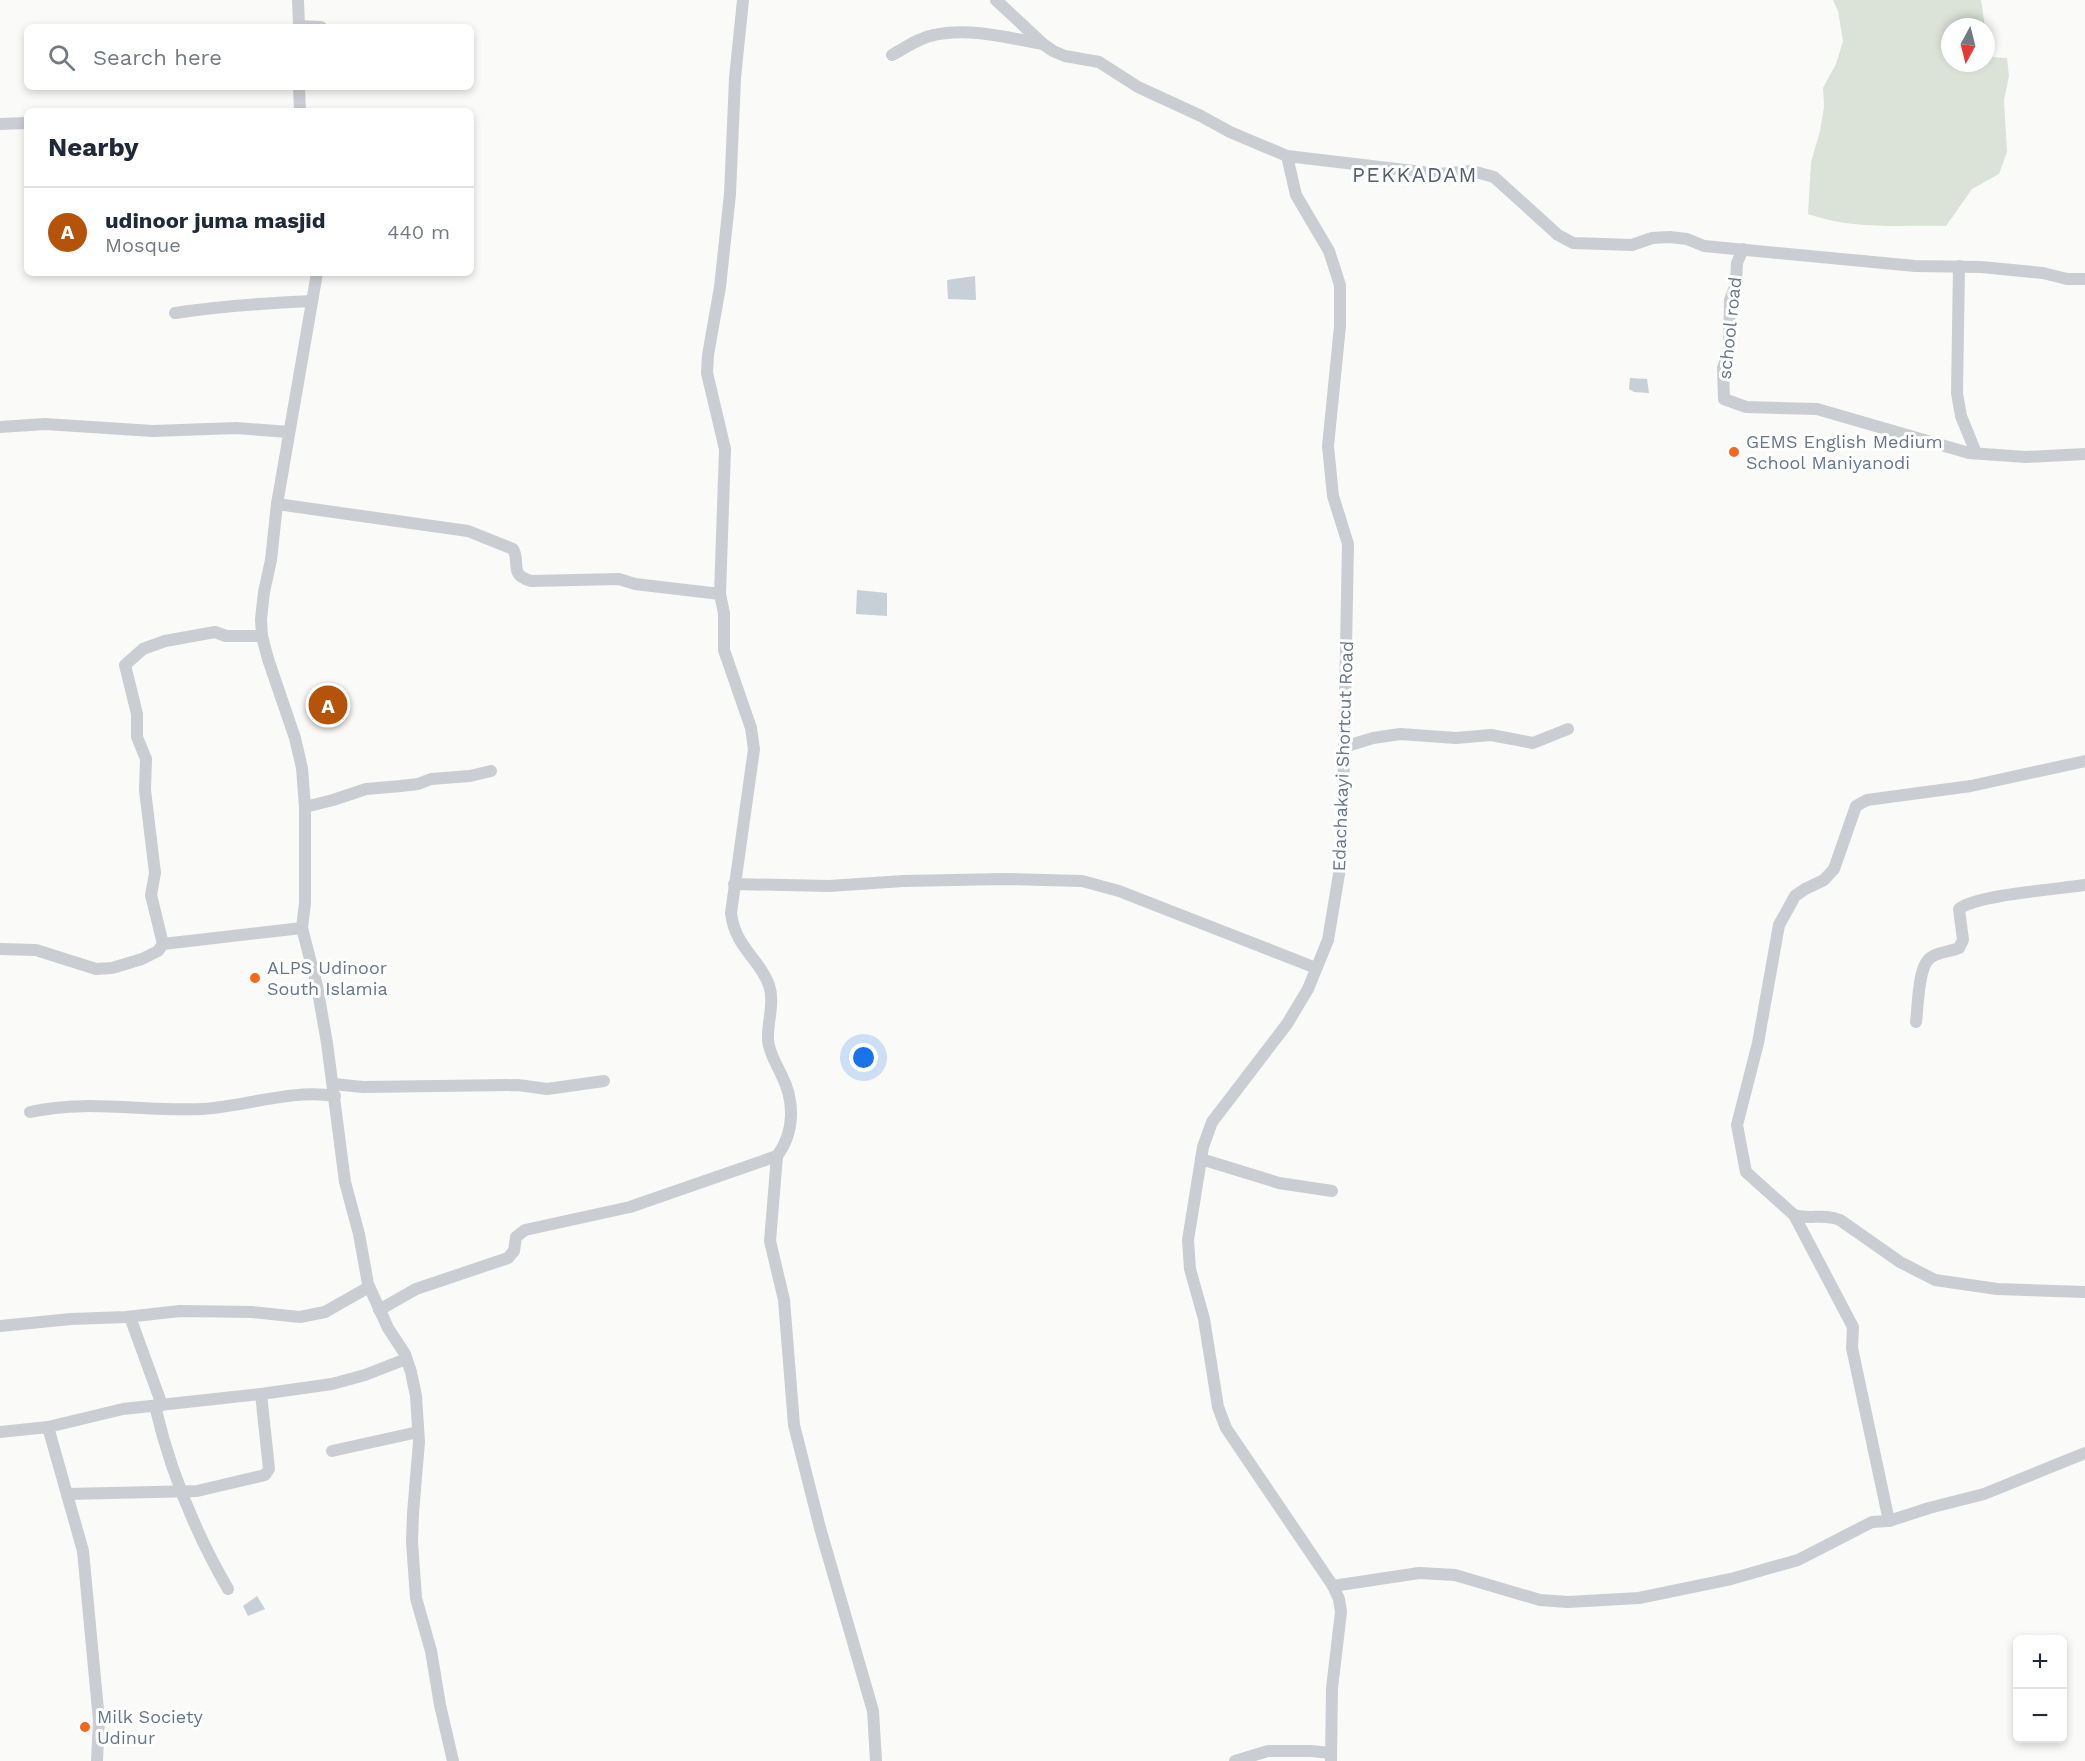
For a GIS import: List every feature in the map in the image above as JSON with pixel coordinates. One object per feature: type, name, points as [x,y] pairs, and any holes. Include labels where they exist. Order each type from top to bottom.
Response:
[{"type":"street","points":[[298,0],[299,24]]},
{"type":"street","points":[[743,0],[735,78],[730,194],[720,287],[707,373],[725,450],[720,594],[724,612],[724,650],[751,728],[754,749],[731,901],[732,926],[769,985],[771,995],[768,1041],[793,1107],[783,1148],[777,1156],[770,1240],[784,1300],[794,1425],[820,1528],[873,1711],[876,1761]]},
{"type":"street","points":[[996,0],[1043,44],[1065,56],[1099,62],[1138,87],[1230,132],[1287,156],[1439,174],[1472,171],[1494,177],[1558,235],[1574,243],[1632,245],[1652,238],[1670,237],[1687,239],[1704,246],[1915,266],[2008,269],[2043,273],[2067,279],[2085,279]]},
{"type":"street","points":[[892,56],[915,41],[934,34],[995,36],[1043,44]]},
{"type":"street","points":[[299,90],[300,108]]},
{"type":"street","points":[[0,124],[24,123]]},
{"type":"street","name":"Edachakayi Shortcut Road","points":[[1287,156],[1296,195],[1329,251],[1340,285],[1340,327],[1328,446],[1333,496],[1348,544],[1342,856],[1328,940],[1308,989],[1287,1024],[1212,1122],[1203,1147],[1188,1240],[1190,1269],[1204,1319],[1218,1407],[1226,1428],[1333,1586],[1339,1599],[1341,1612],[1332,1688],[1330,1757]]},
{"type":"street","name":"school road","points":[[1743,249],[1737,263],[1736,284],[1730,300],[1729,349],[1724,369],[1724,399],[1746,407],[1817,409],[1969,453],[2026,457],[2085,454]]},
{"type":"street","points":[[1959,266],[1958,393],[1961,416],[1976,453]]},
{"type":"street","points":[[316,276],[277,504],[271,560],[262,610],[262,636],[295,738],[302,768],[305,903],[302,928],[317,986],[334,1090],[345,1182],[359,1234],[369,1287],[406,1359],[416,1396],[418,1471],[412,1542],[416,1598],[435,1671],[453,1761]]},
{"type":"street","points":[[175,313],[216,307],[234,308],[254,304],[312,302]]},
{"type":"street","points":[[0,427],[45,424],[153,431],[236,428],[289,432]]},
{"type":"street","points":[[277,504],[468,531],[513,549],[516,555],[515,567],[519,575],[531,580],[619,579],[651,587],[720,594]]},
{"type":"street","points":[[163,944],[151,896],[154,873],[145,790],[146,759],[137,737],[137,714],[125,665],[143,649],[165,641],[215,632],[226,636],[262,636]]},
{"type":"street","points":[[1344,747],[1373,738],[1400,734],[1456,738],[1491,735],[1533,743],[1568,729]]},
{"type":"street","points":[[1888,1521],[1852,1348],[1853,1327],[1794,1215],[1746,1172],[1737,1125],[1758,1043],[1779,925],[1795,897],[1804,889],[1824,880],[1834,869],[1856,806],[1867,800],[1971,786],[2085,761]]},
{"type":"street","points":[[304,807],[333,801],[366,789],[401,786],[431,779],[470,776],[491,771]]},
{"type":"street","points":[[734,884],[829,886],[903,881],[1082,881],[1119,891],[1316,968]]},
{"type":"street","points":[[1916,1022],[1922,970],[1928,960],[1938,954],[1959,948],[1963,940],[1959,909],[1964,904],[2003,896],[2085,885]]},
{"type":"street","points":[[0,949],[36,950],[96,969],[112,968],[142,959],[158,951],[163,944],[302,928]]},
{"type":"street","points":[[30,1112],[48,1108],[99,1105],[164,1109],[206,1108],[363,1087],[518,1085],[547,1089],[604,1081]]},
{"type":"street","points":[[379,1310],[416,1289],[508,1258],[514,1251],[516,1237],[525,1230],[630,1207],[777,1156]]},
{"type":"street","points":[[1201,1159],[1279,1183],[1332,1191]]},
{"type":"street","points":[[1794,1215],[1804,1218],[1818,1215],[1831,1216],[1840,1220],[1899,1262],[1935,1280],[1996,1289],[2085,1292]]},
{"type":"street","points":[[0,1326],[71,1319],[130,1317],[180,1311],[252,1312],[300,1317],[325,1312],[369,1287]]},
{"type":"street","points":[[130,1317],[159,1405],[181,1492],[208,1554],[228,1589]]},
{"type":"street","points":[[0,1432],[48,1427],[123,1409],[332,1384],[406,1359]]},
{"type":"street","points":[[67,1494],[197,1491],[265,1475],[269,1469],[261,1394]]},
{"type":"street","points":[[48,1427],[83,1551],[99,1721],[97,1761]]},
{"type":"street","points":[[332,1451],[418,1432]]},
{"type":"street","points":[[1333,1586],[1419,1573],[1455,1575],[1540,1600],[1568,1602],[1639,1598],[1731,1579],[1798,1560],[1872,1522],[1888,1521],[1984,1494],[2085,1453]]},
{"type":"street","points":[[1235,1761],[1268,1751],[1311,1751],[1330,1757]]},
{"type":"shaded area","points":[[1833,0],[1981,0],[1984,18],[1941,18],[1941,72],[1995,72],[1995,57],[2007,58],[2009,76],[2004,100],[2007,152],[1999,174],[1972,189],[1946,226],[1859,225],[1808,214],[1811,162],[1824,107],[1823,88],[1836,64],[1843,41],[1838,11]]},
{"type":"shaded area","points":[[975,276],[976,300],[948,299],[947,280]]},
{"type":"shaded area","points":[[1630,378],[1647,379],[1649,393],[1634,392],[1629,389]]},
{"type":"shaded area","points":[[857,590],[887,593],[887,616],[856,614]]},
{"type":"shaded area","points":[[257,1596],[265,1609],[248,1616],[243,1606]]},
{"type":"place","name":"GEMS English Medium School Maniyanodi","points":[[1734,452]]},
{"type":"place","name":"udinoor juma masjid","points":[[328,705]]},
{"type":"place","name":"ALPS Udinoor South Islamia","points":[[255,978]]},
{"type":"place","name":"Milk Society Udinur","points":[[85,1727]]},
{"type":"district","name":"PEKKADAM","points":[[1415,175]]}]
